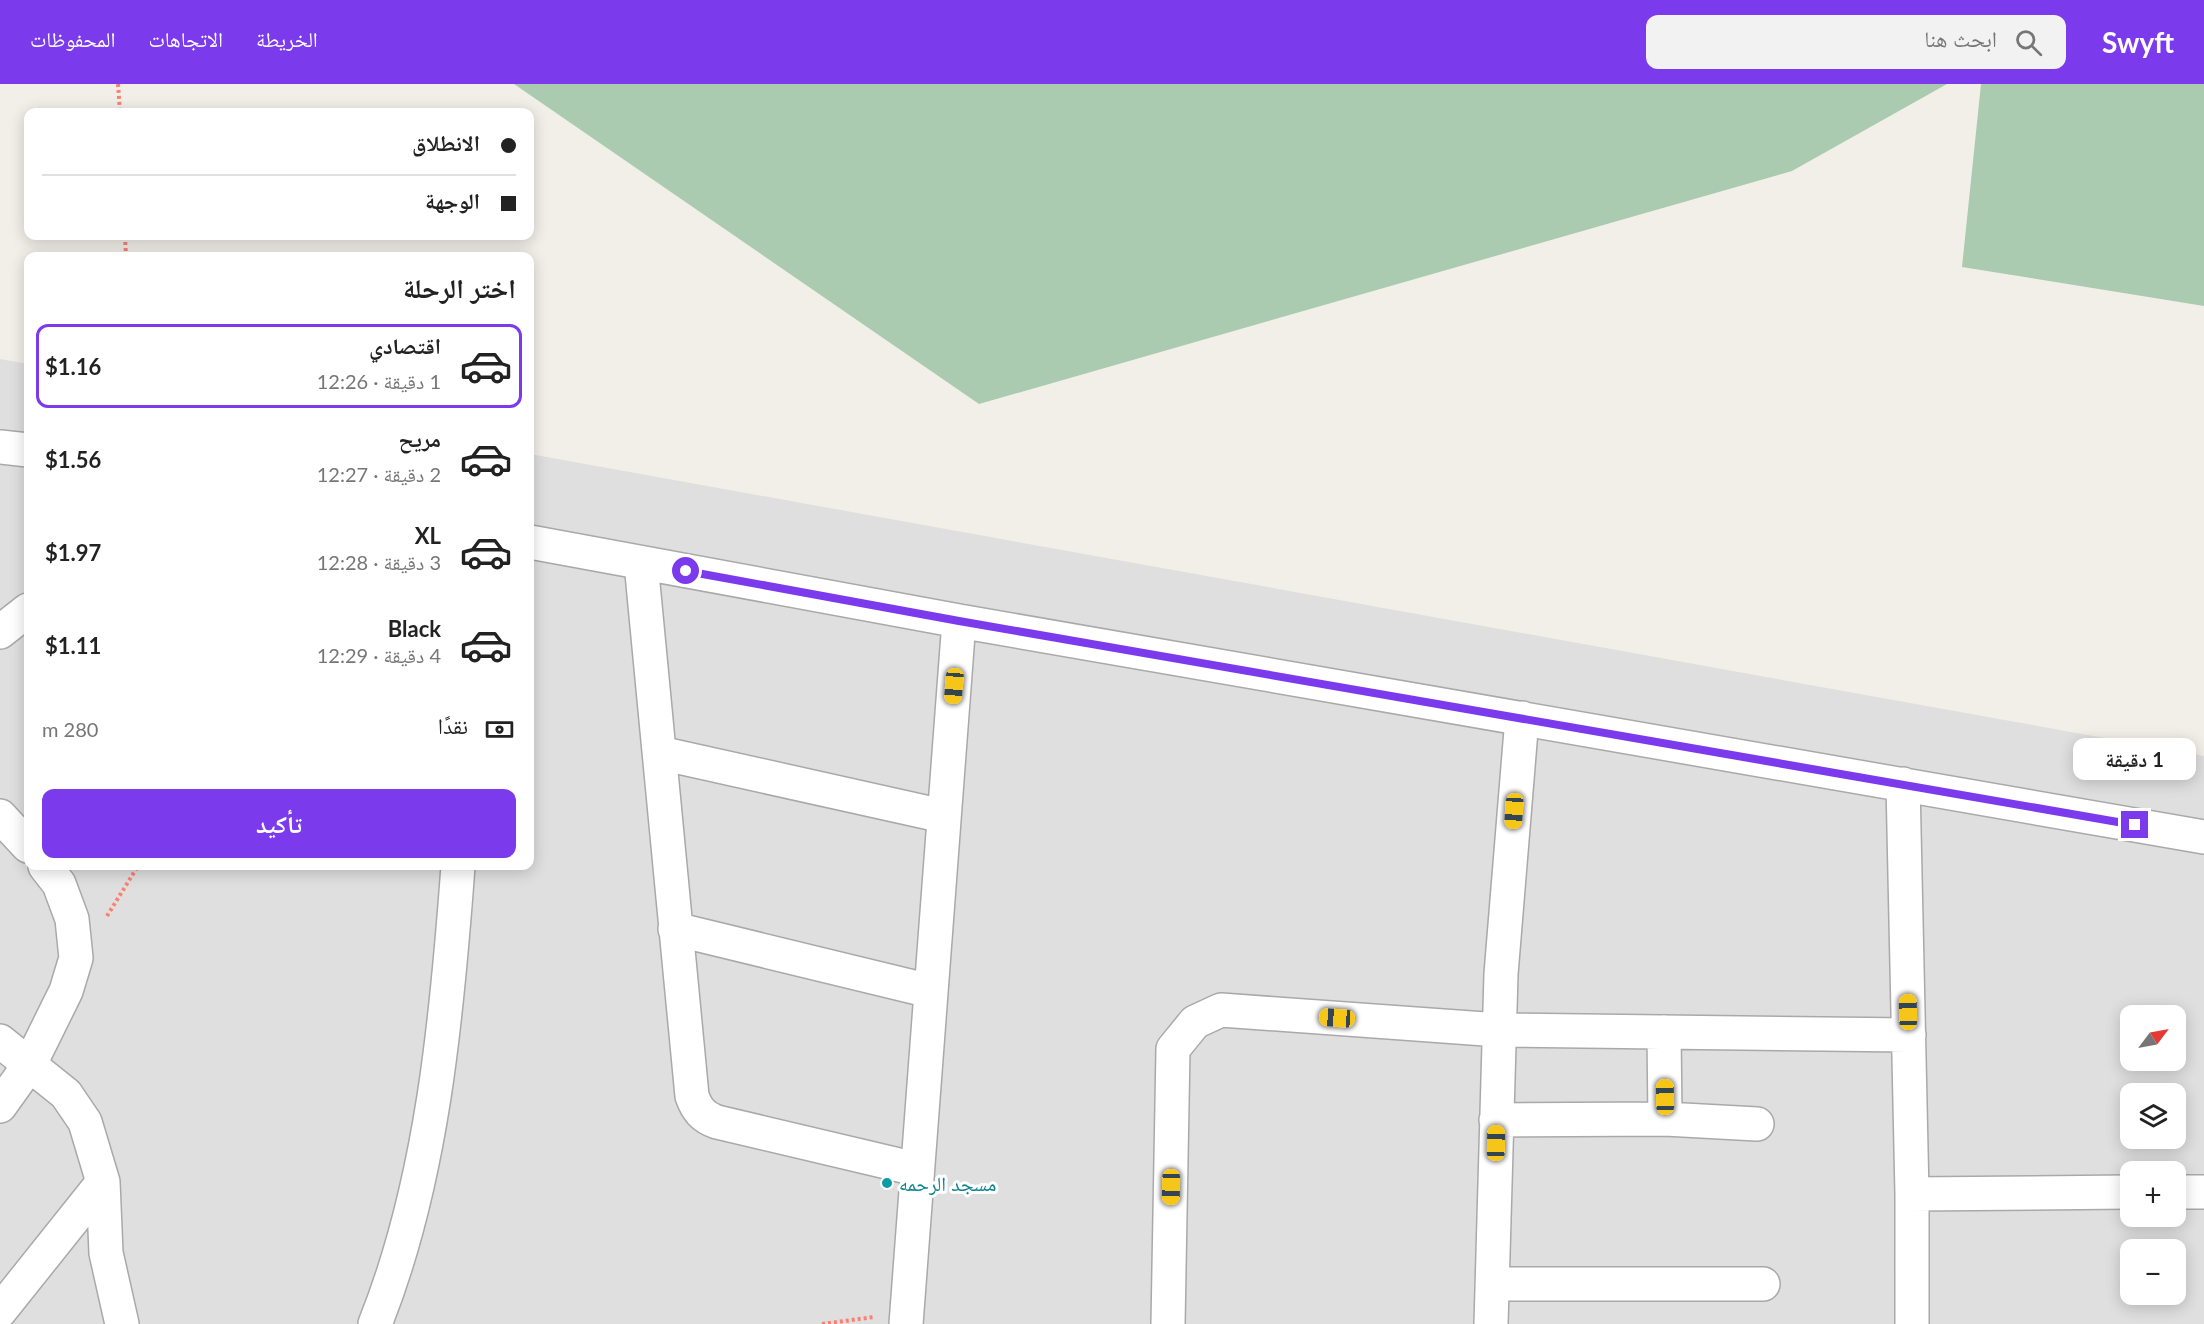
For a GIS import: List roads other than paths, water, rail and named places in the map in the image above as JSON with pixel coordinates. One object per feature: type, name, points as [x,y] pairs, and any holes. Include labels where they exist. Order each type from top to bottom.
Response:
[{"type":"street","points":[[0,447],[24,450]]},
{"type":"street","points":[[534,543],[959,621],[2204,837]]},
{"type":"street","points":[[641,562],[692,1096],[700,1114],[717,1122],[916,1169]]},
{"type":"street","points":[[0,632],[24,613]]},
{"type":"street","points":[[905,1319],[959,621]]},
{"type":"street","points":[[1491,1324],[1499,1030],[1522,718]]},
{"type":"street","points":[[660,753],[944,816]]},
{"type":"street","points":[[1903,784],[1912,1194],[1912,1324]]},
{"type":"street","points":[[0,816],[24,842]]},
{"type":"street","points":[[0,1106],[30,1064],[66,992],[76,958],[72,919],[59,884],[48,870]]},
{"type":"street","points":[[375,1324],[402,1245],[430,1113],[448,999],[458,870]]},
{"type":"street","points":[[675,929],[930,992]]},
{"type":"street","points":[[1168,1324],[1173,1050],[1195,1022],[1221,1010],[1499,1030],[1909,1035]]},
{"type":"street","points":[[1664,1032],[1665,1119]]},
{"type":"street","points":[[0,1041],[66,1094],[85,1122],[103,1182],[106,1253],[122,1324]]},
{"type":"street","points":[[1496,1120],[1665,1119],[1756,1124]]},
{"type":"street","points":[[0,1311],[103,1182]]},
{"type":"street","points":[[1912,1194],[2120,1192]]},
{"type":"street","points":[[2186,1192],[2204,1192]]},
{"type":"street","points":[[1492,1284],[1763,1284]]},
{"type":"place","name":"مسجد الرحمه","points":[[887,1183]]}]
